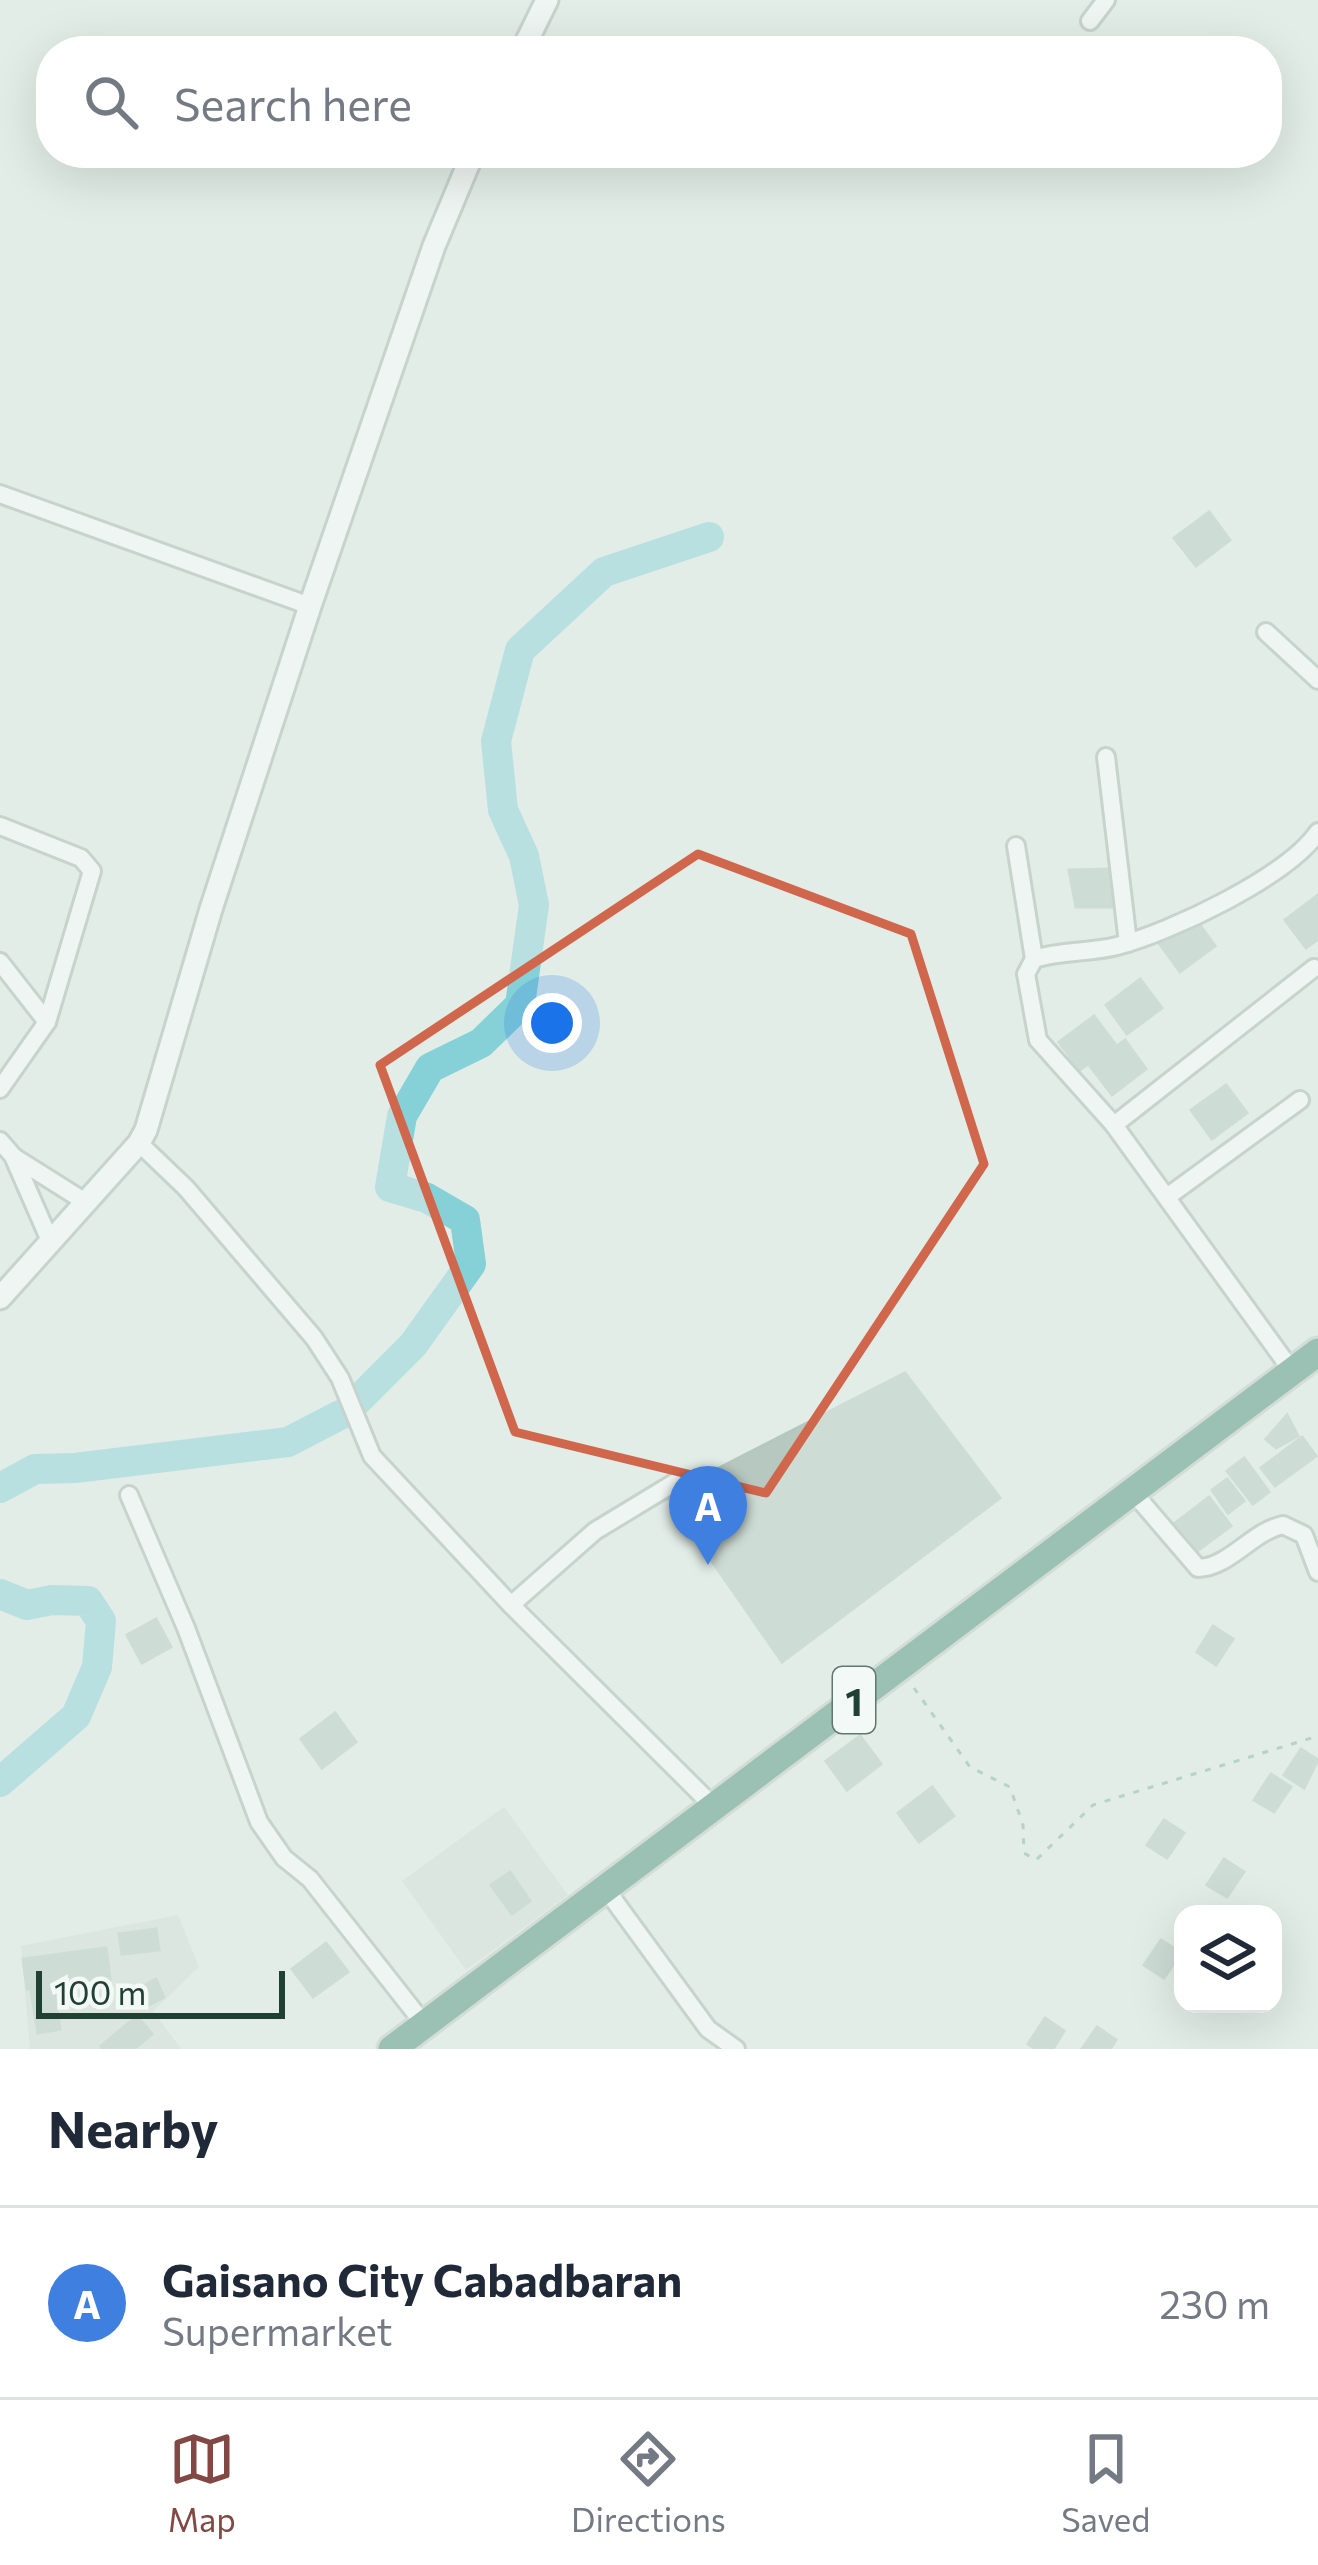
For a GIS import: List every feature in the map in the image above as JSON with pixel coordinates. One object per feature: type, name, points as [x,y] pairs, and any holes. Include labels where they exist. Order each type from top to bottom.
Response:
[{"type":"highway","name":"1","points":[[392,2049],[1318,1352]]},
{"type":"street","points":[[530,36],[548,0]]},
{"type":"street","points":[[1090,20],[1106,0]]},
{"type":"street","points":[[0,1298],[139,1143],[161,1086],[211,909],[310,607],[434,246],[467,168]]},
{"type":"street","points":[[0,494],[310,607]]},
{"type":"street","points":[[1266,632],[1318,680]]},
{"type":"street","points":[[1106,757],[1128,943]]},
{"type":"street","points":[[0,826],[81,858],[92,872],[46,1022],[0,1089]]},
{"type":"street","points":[[1034,959],[1128,943],[1260,883],[1288,865],[1318,832]]},
{"type":"street","points":[[1016,846],[1034,959],[1026,982],[1038,1040],[1114,1125],[1292,1371]]},
{"type":"street","points":[[0,962],[46,1022]]},
{"type":"street","points":[[1114,1125],[1314,968]]},
{"type":"street","points":[[1166,1197],[1300,1100]]},
{"type":"street","points":[[0,1141],[13,1156],[87,1203]]},
{"type":"street","points":[[139,1143],[186,1187],[314,1338],[340,1378],[372,1456],[511,1605],[713,1806]]},
{"type":"street","points":[[13,1156],[51,1243]]},
{"type":"street","points":[[511,1605],[595,1531],[679,1480]]},
{"type":"street","points":[[1132,1491],[1198,1568],[1215,1565],[1262,1532],[1283,1525],[1304,1535],[1318,1572]]},
{"type":"street","points":[[129,1495],[186,1628],[259,1822],[424,2024]]},
{"type":"street","points":[[605,1888],[708,2030],[736,2049]]},
{"type":"path","points":[[899,1666],[970,1767],[1010,1786],[1023,1825],[1024,1853],[1036,1860],[1093,1805],[1318,1736]]},
{"type":"highlighted area","points":[[698,854],[911,934],[984,1164],[766,1493],[515,1432],[380,1065]]},
{"type":"shaded area","points":[[504,1807],[568,1895],[466,1970],[402,1881]]},
{"type":"shaded area","points":[[178,1915],[199,1967],[153,2011],[181,2049],[30,2049],[21,1946]]},
{"type":"building","points":[[1209,512],[1230,540],[1196,566],[1174,538]]},
{"type":"building","points":[[1111,869],[1114,907],[1076,907],[1069,870]]},
{"type":"building","points":[[1318,895],[1318,939],[1306,948],[1285,920]]},
{"type":"building","points":[[1194,917],[1215,946],[1180,972],[1159,943]]},
{"type":"building","points":[[1140,979],[1162,1008],[1127,1034],[1106,1005]]},
{"type":"building","points":[[1094,1016],[1115,1044],[1080,1070],[1059,1042]]},
{"type":"building","points":[[1125,1040],[1146,1069],[1112,1095],[1090,1066]]},
{"type":"building","points":[[1226,1085],[1247,1113],[1212,1139],[1191,1110]]},
{"type":"building","points":[[905,1373],[1000,1498],[782,1662],[666,1495]]},
{"type":"building","points":[[1287,1415],[1298,1436],[1276,1448],[1266,1439]]},
{"type":"building","points":[[1302,1437],[1316,1456],[1275,1486],[1261,1468]]},
{"type":"building","points":[[1244,1458],[1269,1492],[1253,1504],[1227,1471]]},
{"type":"building","points":[[1227,1479],[1244,1501],[1228,1513],[1212,1490]]},
{"type":"building","points":[[1209,1497],[1231,1526],[1196,1552],[1175,1523]]},
{"type":"building","points":[[156,1619],[171,1647],[142,1663],[127,1635]]},
{"type":"building","points":[[1213,1626],[1233,1639],[1216,1665],[1197,1652]]},
{"type":"building","points":[[335,1713],[356,1742],[322,1768],[301,1739]]},
{"type":"building","points":[[860,1736],[881,1764],[847,1790],[826,1761]]},
{"type":"building","points":[[1301,1749],[1318,1760],[1304,1788],[1284,1775]]},
{"type":"building","points":[[1271,1774],[1291,1787],[1274,1812],[1254,1800]]},
{"type":"building","points":[[932,1787],[954,1816],[919,1842],[898,1813]]},
{"type":"building","points":[[1164,1820],[1184,1833],[1167,1858],[1147,1845]]},
{"type":"building","points":[[1224,1859],[1244,1872],[1227,1897],[1207,1885]]},
{"type":"building","points":[[510,1872],[530,1901],[512,1914],[491,1885]]},
{"type":"building","points":[[156,1929],[159,1950],[122,1954],[119,1934]]},
{"type":"building","points":[[1161,1940],[1174,1948],[1174,1963],[1164,1978],[1144,1965]]},
{"type":"building","points":[[326,1943],[348,1972],[313,1997],[292,1969]]},
{"type":"building","points":[[106,1948],[110,1979],[27,1989],[23,1959]]},
{"type":"building","points":[[156,1979],[164,1997],[147,2006],[138,1989]]},
{"type":"building","points":[[53,1987],[60,2029],[38,2033],[31,1991]]},
{"type":"building","points":[[137,2016],[152,2034],[134,2049],[101,2046]]},
{"type":"building","points":[[1045,2018],[1064,2031],[1053,2049],[1036,2049],[1028,2044]]},
{"type":"building","points":[[1097,2027],[1116,2040],[1110,2049],[1082,2049]]},
{"type":"waterway","points":[[358,1400],[413,1345],[471,1264],[465,1220],[427,1198],[390,1187],[402,1116],[430,1068],[481,1043],[520,1005],[534,905],[524,856],[503,810],[496,741],[520,650],[604,572],[709,537]]},
{"type":"waterway","points":[[0,1488],[35,1469],[288,1442],[340,1415]]},
{"type":"waterway","points":[[0,1594],[27,1605],[88,1601],[101,1621],[97,1667],[76,1716],[0,1782]]},
{"type":"place","name":"Gaisano City Cabadbaran","points":[[708,1565]]}]
